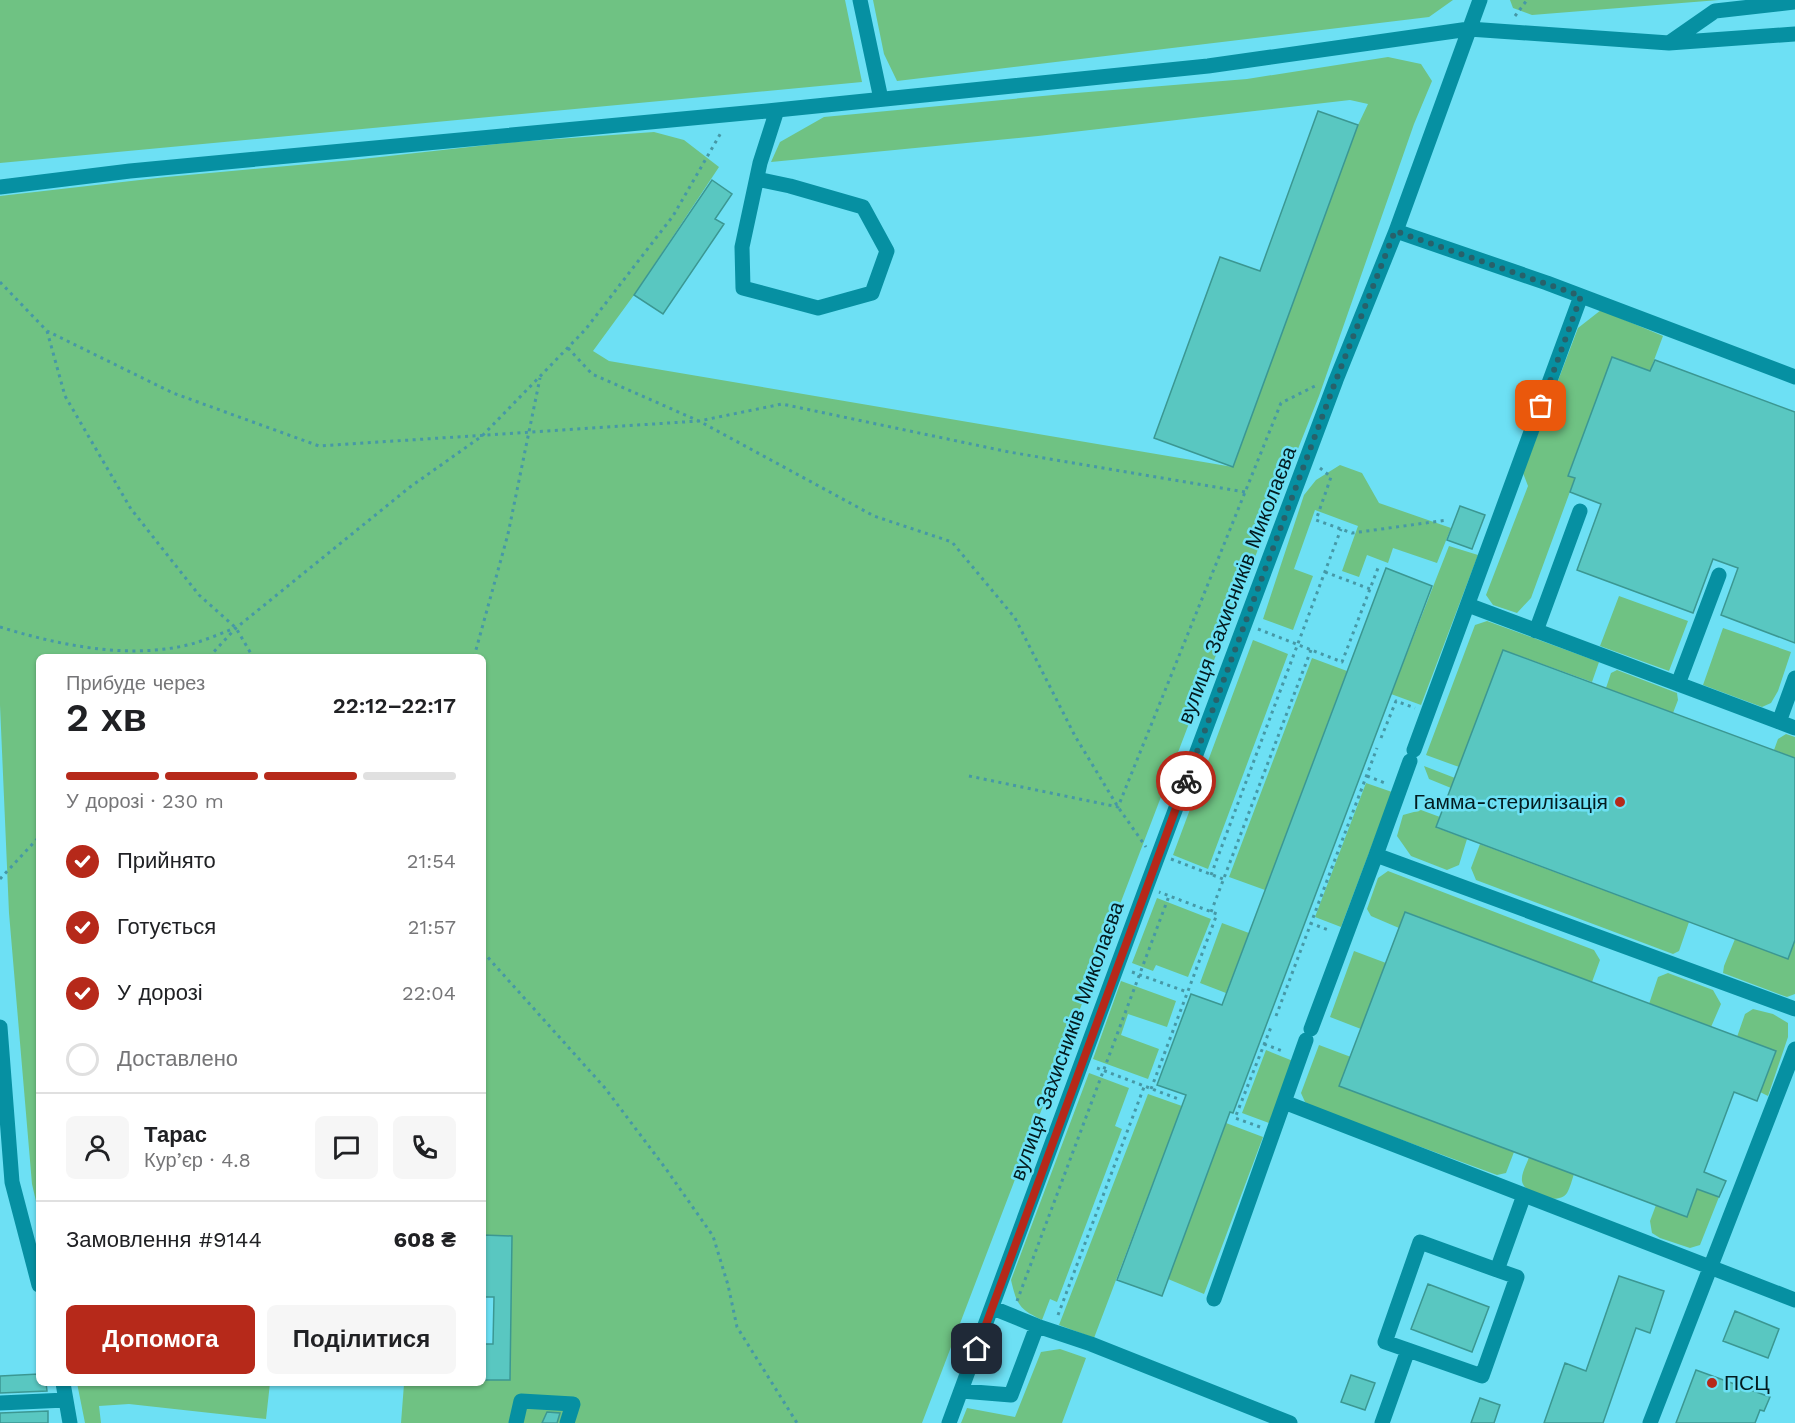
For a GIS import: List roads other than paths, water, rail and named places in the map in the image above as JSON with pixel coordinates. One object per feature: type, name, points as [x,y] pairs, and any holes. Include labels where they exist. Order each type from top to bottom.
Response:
[{"type":"street","points":[[860,0],[881,99]]},
{"type":"street","name":"вулиця Захисників Миколаєва","points":[[949,1423],[1157,858],[1336,380],[1395,231],[1480,0]]},
{"type":"street","points":[[1669,43],[1715,11],[1795,2]]},
{"type":"street","points":[[0,187],[130,171],[777,110],[1208,66],[1468,29],[1669,43],[1795,34]]},
{"type":"street","points":[[757,179],[863,207],[886,251],[872,293],[818,308],[743,288],[742,247],[757,179],[777,110]]},
{"type":"street","points":[[1395,231],[1581,296],[1795,377]]},
{"type":"street","points":[[1214,1299],[1308,1035],[1581,296]]},
{"type":"street","points":[[1536,631],[1580,511]]},
{"type":"street","points":[[1678,684],[1719,576]]},
{"type":"street","points":[[1468,605],[1795,728]]},
{"type":"street","points":[[1779,722],[1795,678]]},
{"type":"street","points":[[1376,855],[1795,1009]]},
{"type":"street","points":[[0,1027],[12,1182],[36,1274]]},
{"type":"street","points":[[1650,1423],[1795,1049]]},
{"type":"street","points":[[1284,1102],[1795,1300]]},
{"type":"street","points":[[1497,1270],[1524,1195]]},
{"type":"street","points":[[1420,1242],[1517,1277],[1482,1376],[1408,1350],[1384,1342],[1420,1242]]},
{"type":"street","points":[[993,1308],[1012,1317],[1091,1344],[1290,1423]]},
{"type":"street","points":[[962,1391],[1011,1395],[1037,1326]]},
{"type":"street","points":[[1382,1423],[1408,1350]]},
{"type":"street","points":[[64,1386],[70,1423]]},
{"type":"street","points":[[0,1403],[66,1400]]},
{"type":"street","points":[[516,1423],[521,1401],[573,1404],[567,1423]]},
{"type":"place","name":"Гамма-стерилізація","points":[[1620,802]]},
{"type":"place","name":"ПСЦ","points":[[1712,1383]]}]
